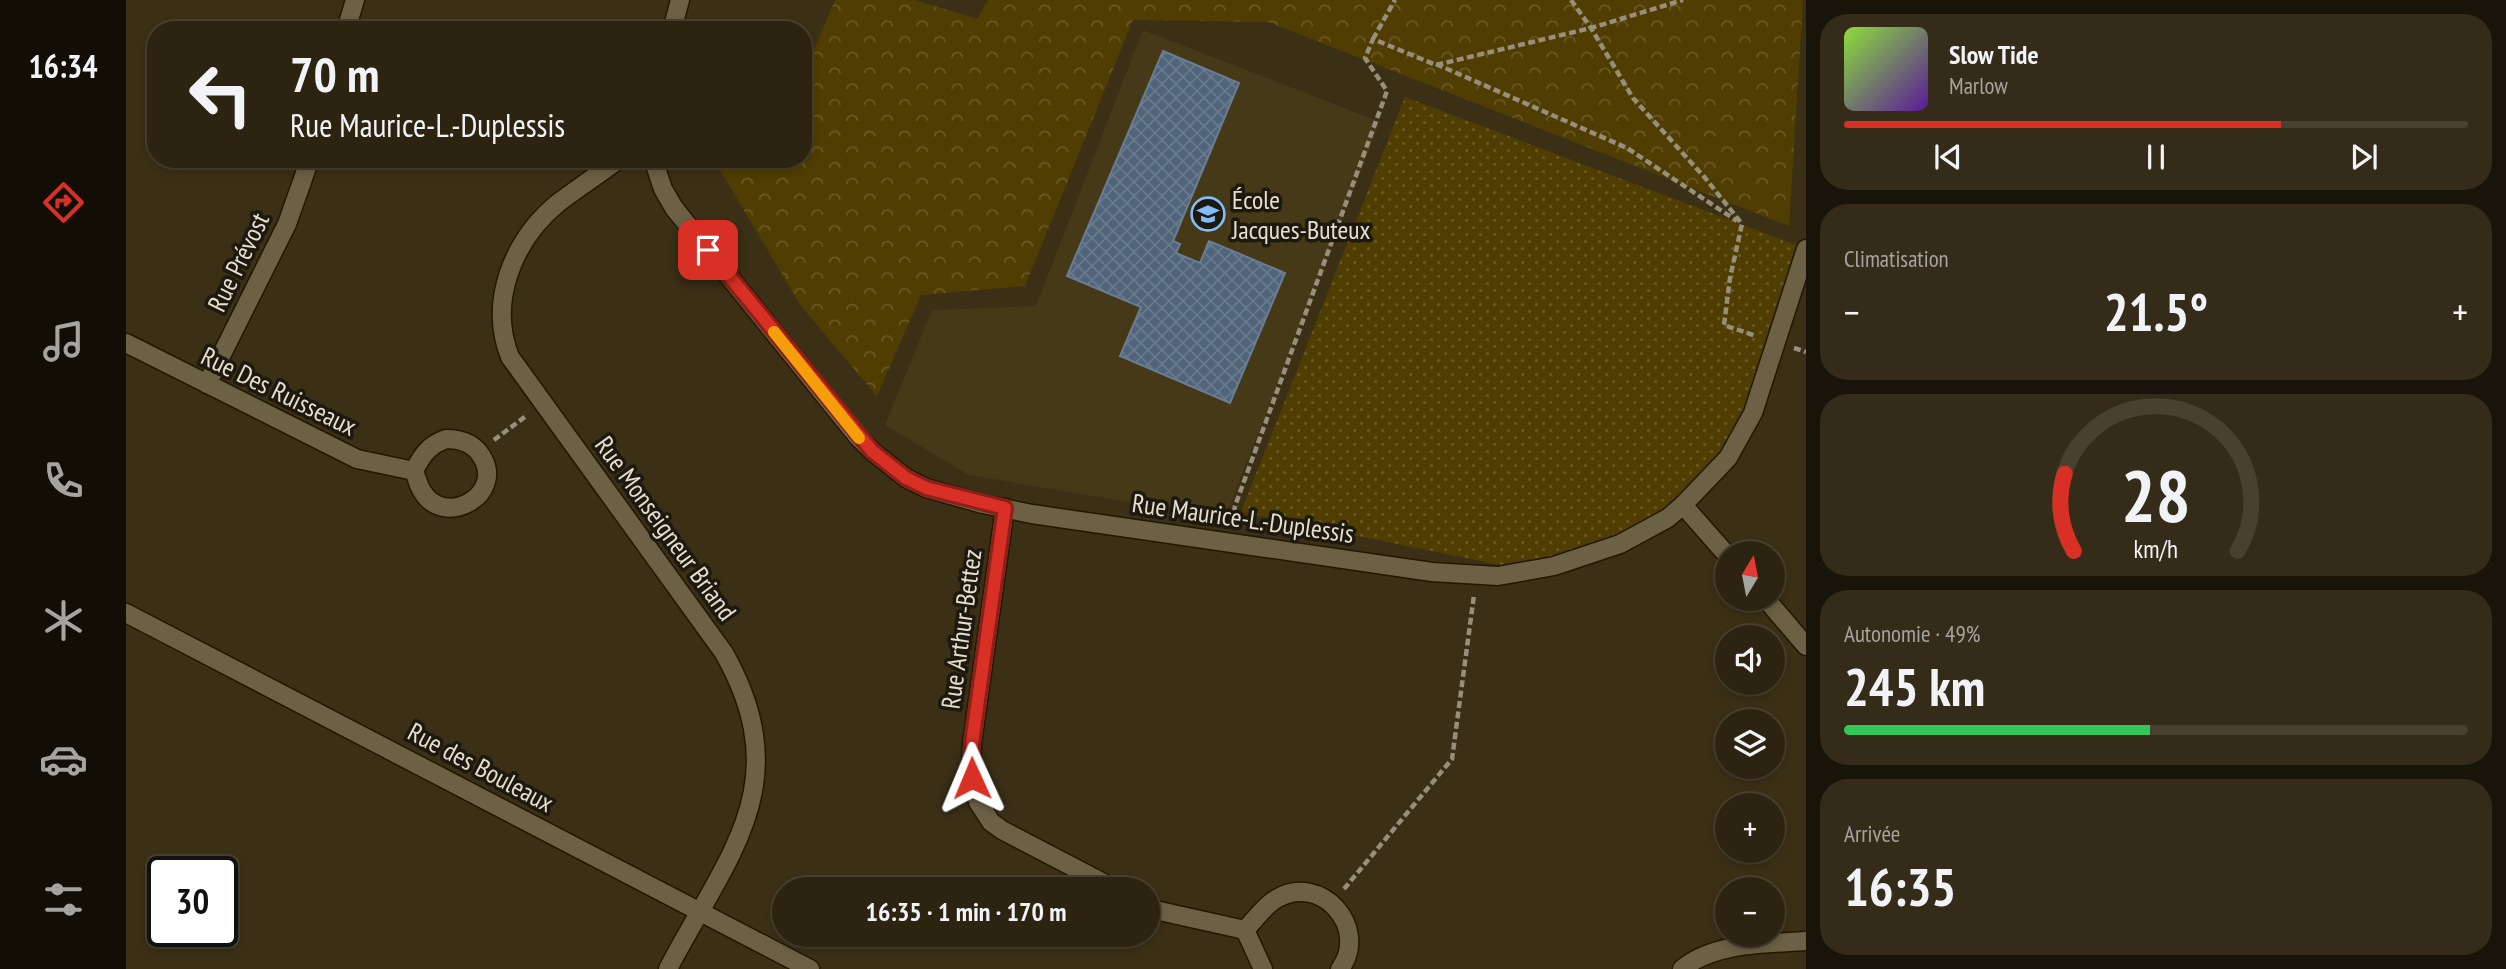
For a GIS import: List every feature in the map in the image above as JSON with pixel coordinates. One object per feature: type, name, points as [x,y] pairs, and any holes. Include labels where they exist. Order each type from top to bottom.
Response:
[{"type":"street","points":[[349,21],[355,0]]},
{"type":"street","points":[[674,21],[680,0]]},
{"type":"street","name":"Rue Prévost","points":[[207,384],[287,224],[307,168]]},
{"type":"street","name":"Rue Monseigneur Briand","points":[[607,168],[557,204],[540,221],[516,255],[508,275],[501,312],[505,344],[510,358],[724,653],[744,692],[755,737],[753,788],[736,846],[668,969]]},
{"type":"street","name":"Rue Maurice-L.-Duplessis","points":[[656,168],[663,189],[674,208],[872,451],[906,478],[926,488],[1005,508],[1432,572],[1477,576],[1524,573],[1584,557],[1648,530],[1683,505],[1728,458],[1742,437],[1777,343],[1806,249]]},
{"type":"street","name":"Rue Des Ruisseaux","points":[[126,343],[357,459],[414,471]]},
{"type":"street","points":[[458,439],[470,443],[479,451],[487,473],[479,496],[460,508],[449,508],[429,500],[422,492],[414,471],[425,451],[435,443],[458,439]]},
{"type":"street","points":[[1683,505],[1715,541]]},
{"type":"street","name":"Rue Arthur-Bettez","points":[[1005,508],[972,743],[971,765],[975,790],[984,813],[1003,830],[1092,877]]},
{"type":"street","points":[[1776,611],[1806,646]]},
{"type":"street","name":"Rue des Bouleaux","points":[[126,613],[810,969]]},
{"type":"street","points":[[1245,930],[1277,898],[1291,893],[1307,892],[1322,896],[1345,918],[1349,934],[1349,951],[1340,969]]},
{"type":"street","points":[[1160,911],[1245,930]]},
{"type":"street","points":[[1245,930],[1263,969]]},
{"type":"street","points":[[1682,969],[1713,953],[1759,945],[1806,942]]},
{"type":"path","points":[[1229,542],[1235,506],[1387,91],[1365,58],[1395,0]]},
{"type":"path","points":[[1571,0],[1633,98],[1706,179],[1742,224]]},
{"type":"path","points":[[1436,65],[1591,28],[1683,0]]},
{"type":"path","points":[[1373,39],[1627,148],[1742,224]]},
{"type":"path","points":[[1742,224],[1730,278],[1724,325],[1777,343]]},
{"type":"path","points":[[479,451],[543,404]]},
{"type":"path","points":[[1332,903],[1452,758],[1477,576]]},
{"type":"shaded area","name":"École Jacques-Buteux","points":[[1143,30],[1380,122],[1225,518],[969,475],[885,425],[932,310],[1036,306]]},
{"type":"green space","points":[[835,0],[915,0],[977,19],[988,0],[1803,0],[1789,226],[1268,22],[1133,20],[1025,286],[921,295],[877,396],[801,306],[719,168],[812,168],[812,55]]},
{"type":"green space","points":[[1405,97],[1801,247],[1763,383],[1684,518],[1535,572],[1241,512]]},
{"type":"building","points":[[1163,51],[1239,83],[1173,241],[1180,244],[1176,253],[1200,263],[1209,241],[1285,273],[1230,403],[1120,356],[1141,307],[1067,276]]},
{"type":"slow traffic","points":[[774,332],[859,438]]},
{"type":"place","name":"École Jacques-Buteux","points":[[1208,214]]},
{"type":"route","points":[[708,250],[858,437],[888,465],[926,488],[1005,508],[972,743],[972,778]]}]
